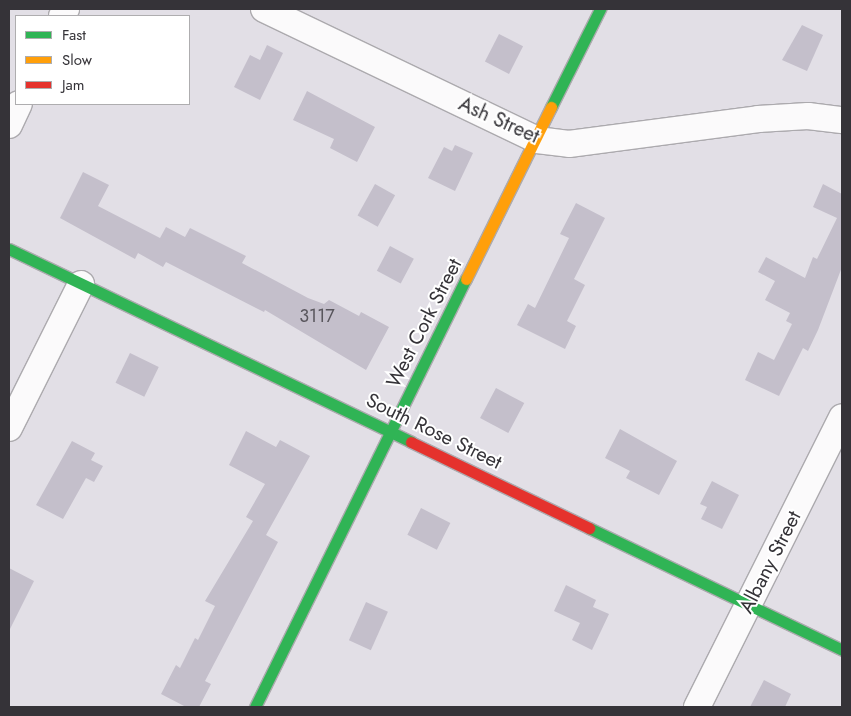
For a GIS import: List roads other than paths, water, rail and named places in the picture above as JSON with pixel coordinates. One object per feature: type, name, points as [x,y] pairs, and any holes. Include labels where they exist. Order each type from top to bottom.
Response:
[{"type":"street","name":"Ash Street","points":[[264,9],[537,140],[568,144],[758,119],[808,116],[842,120]]},
{"type":"street","name":"West Cork Street","points":[[255,707],[390,430],[537,140],[600,9]]},
{"type":"street","points":[[9,125],[19,105]]},
{"type":"street","name":"South Rose Street","points":[[9,249],[390,430],[842,650]]},
{"type":"street","points":[[9,428],[81,284]]},
{"type":"street","name":"Albany Street","points":[[697,707],[842,417]]}]
